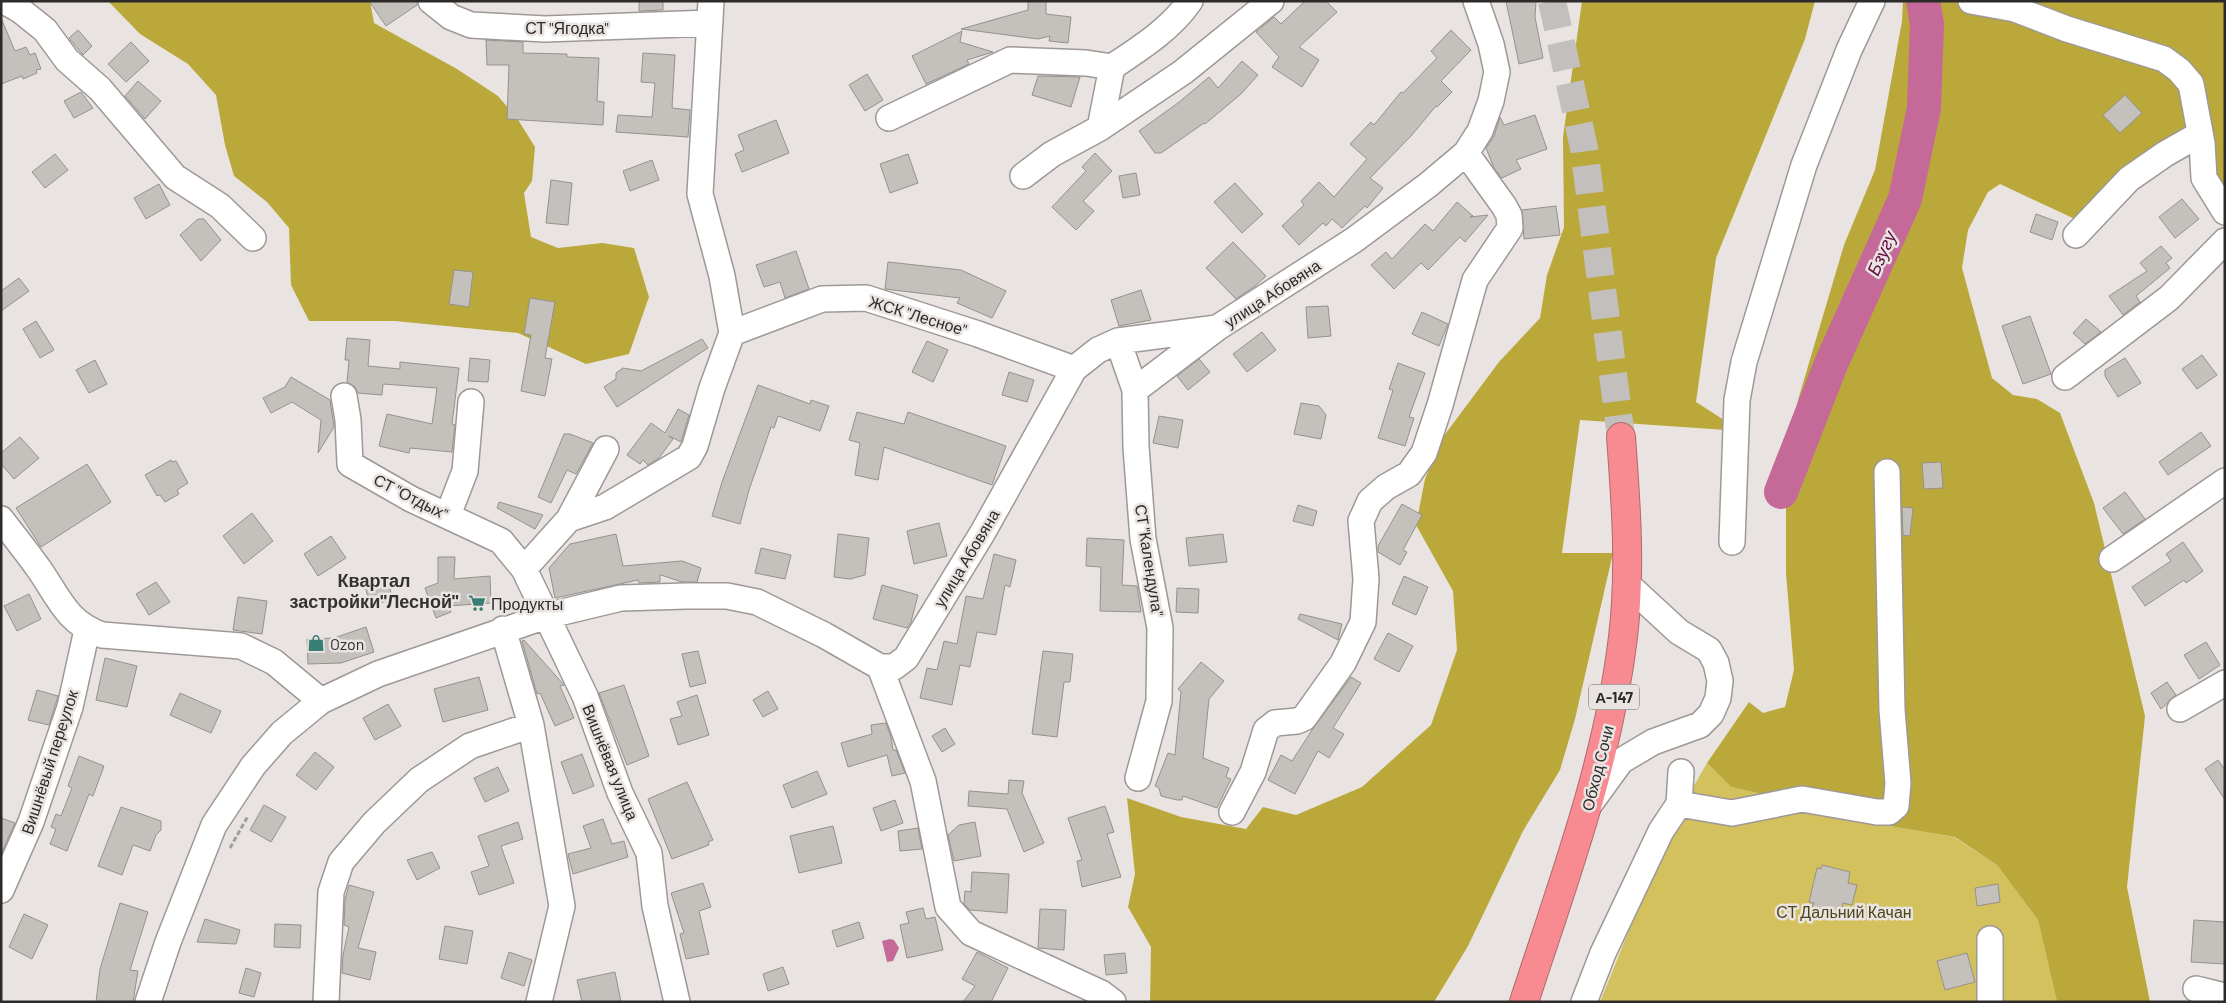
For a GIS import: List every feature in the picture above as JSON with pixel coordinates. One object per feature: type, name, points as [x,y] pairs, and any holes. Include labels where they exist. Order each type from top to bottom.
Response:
[{"type":"highway","name":"Обход Сочи","points":[[1524,1002],[1588,807],[1612,704],[1623,637],[1628,584],[1627,514],[1621,437]]},
{"type":"street","points":[[4,1],[20,10],[45,30],[67,60],[100,90],[175,177],[220,206],[253,238]]},
{"type":"street","name":"СТ \"Ягодка\"","points":[[431,1],[450,17],[471,25],[545,29],[711,12]]},
{"type":"street","points":[[889,118],[1010,60],[1112,66],[1136,50],[1181,14],[1190,1]]},
{"type":"street","points":[[1023,176],[1052,154],[1100,128],[1183,72],[1271,1]]},
{"type":"street","name":"улица Абовяна","points":[[880,667],[894,667],[906,658],[984,532],[1074,369],[1098,350],[1118,341],[1217,328],[1354,240],[1428,185],[1466,153],[1480,131],[1491,101],[1497,72],[1491,44],[1476,1]]},
{"type":"street","points":[[1732,542],[1737,400],[1744,362],[1804,165],[1849,50],[1872,1]]},
{"type":"street","points":[[1972,1],[2015,10],[2121,47],[2164,59],[2179,70],[2191,84],[2200,134],[2204,178],[2225,212]]},
{"type":"street","points":[[569,519],[605,507],[689,457],[695,446],[712,388],[732,333],[722,276],[700,194],[711,12]]},
{"type":"street","points":[[1100,128],[1112,66]]},
{"type":"street","points":[[2076,235],[2129,180],[2165,154],[2200,134]]},
{"type":"street","points":[[1232,812],[1253,772],[1266,730],[1275,723],[1297,721],[1304,718],[1343,663],[1363,622],[1366,579],[1361,521],[1370,501],[1386,487],[1409,474],[1424,453],[1440,405],[1475,280],[1510,228],[1509,215],[1504,206],[1466,153]]},
{"type":"street","points":[[2065,377],[2169,298],[2225,241]]},
{"type":"street","name":"ЖСК \"Лесное\"","points":[[732,333],[822,299],[866,298],[978,334],[1074,369]]},
{"type":"street","points":[[1135,390],[1217,328]]},
{"type":"street","name":"СТ \"Календула\"","points":[[1118,341],[1135,390],[1136,447],[1143,539],[1160,628],[1159,701],[1138,778]]},
{"type":"street","name":"СТ \"Отдых\"","points":[[344,396],[348,420],[350,464],[411,499],[501,541],[524,569],[546,616]]},
{"type":"street","points":[[448,515],[465,470],[470,432],[471,402]]},
{"type":"street","points":[[524,569],[569,519],[606,449]]},
{"type":"street","points":[[1679,804],[1732,813],[1802,799],[1877,812],[1889,812],[1896,806],[1898,783],[1892,710],[1887,472]]},
{"type":"street","points":[[2112,559],[2225,481]]},
{"type":"street","points":[[1,519],[39,570],[67,614],[87,630],[102,636],[241,646],[274,662],[321,701]]},
{"type":"street","points":[[1588,807],[1621,761],[1653,742],[1700,725],[1711,714],[1718,698],[1720,682],[1716,664],[1709,650],[1679,632],[1628,584]]},
{"type":"street","points":[[148,1002],[168,942],[214,825],[253,766],[282,733],[321,701],[378,674],[503,629],[546,616],[621,598],[726,596],[757,602],[824,635],[880,667],[923,781],[948,907],[971,933],[1101,993],[1113,1002]]},
{"type":"street","name":"Вишнёвая улица","points":[[546,616],[585,696],[620,793],[649,853],[655,906],[676,1002]]},
{"type":"street","points":[[503,629],[531,725],[562,906],[539,1002]]},
{"type":"street","name":"Вишнёвый переулок","points":[[1,890],[31,822],[70,707],[87,630]]},
{"type":"street","points":[[2180,710],[2225,683]]},
{"type":"street","points":[[326,1002],[331,892],[341,862],[374,823],[419,780],[470,746],[531,725]]},
{"type":"street","points":[[1584,1002],[1603,953],[1660,831],[1679,804],[1680,772]]},
{"type":"street","points":[[1990,939],[1990,1002]]},
{"type":"street","points":[[2196,989],[2225,996]]},
{"type":"path","points":[[227,854],[249,815]]},
{"type":"green space","name":"СТ Дальний Качан","points":[[1707,763],[1731,787],[1812,805],[1859,821],[1954,837],[1997,865],[2038,920],[2057,1002],[1600,1002],[1672,824]]},
{"type":"shaded area","points":[[108,1],[370,1],[374,23],[457,69],[498,96],[517,118],[535,147],[532,181],[524,193],[531,237],[558,248],[602,243],[634,248],[649,297],[629,354],[586,364],[518,333],[395,321],[309,321],[291,285],[289,228],[267,202],[234,176],[225,145],[216,95],[188,64],[140,34]]},
{"type":"shaded area","points":[[1582,1],[1815,1],[1805,39],[1716,258],[1696,402],[1741,431],[1580,420],[1562,553],[1613,553],[1575,719],[1560,770],[1523,831],[1468,946],[1434,1002],[1150,1002],[1151,947],[1128,907],[1135,874],[1127,798],[1181,817],[1246,829],[1263,807],[1296,815],[1362,787],[1431,725],[1457,650],[1453,591],[1416,525],[1425,479],[1443,437],[1499,362],[1540,318],[1547,275],[1564,227],[1563,137]]},
{"type":"shaded area","points":[[1903,1],[2225,1],[2225,195],[2185,153],[2140,182],[2092,227],[2000,184],[1988,192],[1968,230],[1962,268],[1992,378],[2013,395],[2037,399],[2060,413],[2094,503],[2145,716],[2127,887],[2150,1002],[2057,1002],[2038,920],[1997,865],[1955,837],[1859,821],[1812,805],[1731,787],[1707,763],[1749,702],[1763,713],[1785,707],[1794,670],[1786,573],[1786,479],[1798,400],[1844,245],[1875,170],[1902,21]]},
{"type":"shaded area","points":[[894,940],[899,948],[893,961],[887,962],[882,941]]},
{"type":"building","points":[[369,1],[417,1],[417,5],[386,26]]},
{"type":"building","points":[[639,1],[663,1],[663,10],[639,11]]},
{"type":"building","points":[[1028,1],[1046,1],[1046,14],[1071,17],[1068,43],[1049,41],[1050,36],[1038,39],[961,29],[1028,10]]},
{"type":"building","points":[[1305,1],[1326,1],[1337,12],[1299,47],[1319,60],[1302,87],[1272,67],[1279,57],[1256,32],[1274,17],[1281,24]]},
{"type":"building","points":[[1506,1],[1536,1],[1535,17],[1543,58],[1519,64]]},
{"type":"building","points":[[1,18],[15,51],[26,47],[30,55],[35,53],[41,69],[36,70],[37,73],[23,79],[22,76],[1,84]]},
{"type":"building","points":[[78,30],[92,46],[83,55],[69,38]]},
{"type":"building","points":[[1451,30],[1471,50],[1441,81],[1452,92],[1436,106],[1411,136],[1370,178],[1383,188],[1367,208],[1365,206],[1342,228],[1332,219],[1326,226],[1323,223],[1299,245],[1282,226],[1304,205],[1301,201],[1319,182],[1334,197],[1367,159],[1350,144],[1371,122],[1374,125],[1401,92],[1403,93],[1437,58],[1431,51]]},
{"type":"building","points":[[962,31],[960,42],[993,52],[967,60],[969,64],[926,84],[912,56]]},
{"type":"building","points":[[486,40],[523,42],[523,53],[567,54],[567,57],[599,58],[597,101],[604,102],[603,125],[507,119],[509,65],[487,65]]},
{"type":"building","points":[[131,42],[149,61],[126,82],[108,64]]},
{"type":"building","points":[[643,53],[675,55],[672,108],[690,110],[688,137],[616,132],[618,115],[652,117],[655,83],[641,82]]},
{"type":"building","points":[[1242,61],[1258,75],[1241,94],[1205,124],[1161,153],[1155,153],[1139,131],[1178,103],[1209,77],[1218,88]]},
{"type":"building","points":[[867,74],[883,100],[865,111],[849,85]]},
{"type":"building","points":[[1038,76],[1080,77],[1071,107],[1032,95]]},
{"type":"building","points":[[138,81],[161,101],[145,119],[125,96]]},
{"type":"building","points":[[81,92],[93,108],[74,118],[64,101]]},
{"type":"building","points":[[2125,95],[2142,113],[2120,133],[2103,115]]},
{"type":"building","points":[[1535,115],[1547,149],[1516,160],[1521,169],[1502,178],[1494,168],[1486,148],[1494,136],[1500,117],[1504,125]]},
{"type":"building","points":[[776,120],[789,153],[742,172],[735,154],[744,150],[738,135]]},
{"type":"building","points":[[1095,153],[1112,171],[1083,201],[1094,211],[1076,230],[1052,207],[1086,171],[1082,167]]},
{"type":"building","points":[[55,154],[68,170],[45,188],[32,172]]},
{"type":"building","points":[[908,154],[918,183],[890,193],[880,164]]},
{"type":"building","points":[[652,160],[659,180],[630,191],[623,171]]},
{"type":"building","points":[[1136,173],[1140,195],[1123,198],[1119,176]]},
{"type":"building","points":[[551,180],[572,183],[568,225],[546,223]]},
{"type":"building","points":[[1235,183],[1263,214],[1242,233],[1214,202]]},
{"type":"building","points":[[159,184],[170,205],[146,219],[134,198]]},
{"type":"building","points":[[2182,199],[2199,219],[2175,238],[2159,217]]},
{"type":"building","points":[[1457,202],[1473,216],[1470,217],[1488,215],[1465,242],[1460,237],[1428,270],[1421,263],[1394,289],[1371,265],[1386,252],[1392,259],[1425,224],[1433,231]]},
{"type":"building","points":[[1556,206],[1560,235],[1524,239],[1522,210]]},
{"type":"building","points":[[2036,214],[2058,222],[2052,240],[2030,232]]},
{"type":"building","points":[[198,219],[204,219],[221,240],[201,261],[180,235]]},
{"type":"building","points":[[1233,242],[1266,276],[1236,299],[1206,268]]},
{"type":"building","points":[[2161,246],[2172,258],[2166,263],[2170,268],[2136,296],[2140,302],[2123,315],[2109,296],[2147,271],[2140,263]]},
{"type":"building","points":[[796,251],[809,289],[785,298],[780,282],[764,287],[756,265]]},
{"type":"building","points":[[888,262],[961,270],[1006,291],[992,318],[957,303],[960,298],[885,289]]},
{"type":"building","points":[[454,270],[473,272],[469,307],[449,304]]},
{"type":"building","points":[[19,278],[29,291],[1,311],[1,291]]},
{"type":"building","points":[[1141,290],[1151,320],[1119,326],[1111,300]]},
{"type":"building","points":[[530,298],[555,302],[545,358],[552,359],[545,396],[521,391],[531,335],[524,334]]},
{"type":"building","points":[[1328,306],[1331,336],[1308,338],[1306,307]]},
{"type":"building","points":[[1422,312],[1448,324],[1439,346],[1412,334]]},
{"type":"building","points":[[2030,316],[2051,374],[2023,384],[2002,326]]},
{"type":"building","points":[[2086,319],[2101,332],[2085,344],[2073,333]]},
{"type":"building","points":[[36,321],[54,350],[40,358],[23,329]]},
{"type":"building","points":[[1262,332],[1276,350],[1247,372],[1233,354]]},
{"type":"building","points":[[347,338],[370,340],[368,366],[400,369],[400,362],[459,368],[452,424],[455,425],[452,452],[410,448],[409,453],[379,446],[387,414],[432,424],[437,388],[383,384],[382,395],[358,393],[355,387],[347,382],[349,360],[345,360]]},
{"type":"building","points":[[702,339],[708,348],[617,407],[604,387],[616,379],[616,373],[623,368],[641,371]]},
{"type":"building","points":[[927,341],[948,350],[933,382],[912,372]]},
{"type":"building","points":[[2202,355],[2217,375],[2197,389],[2182,369]]},
{"type":"building","points":[[470,358],[490,360],[488,382],[468,381]]},
{"type":"building","points":[[2125,358],[2141,383],[2118,397],[2105,376],[2105,370]]},
{"type":"building","points":[[1199,359],[1210,372],[1188,390],[1177,376]]},
{"type":"building","points":[[95,360],[107,384],[89,393],[76,370]]},
{"type":"building","points":[[1398,363],[1425,373],[1409,417],[1414,418],[1405,446],[1378,438],[1393,390],[1389,389]]},
{"type":"building","points":[[1009,372],[1034,380],[1027,402],[1002,395]]},
{"type":"building","points":[[291,377],[330,400],[334,427],[318,453],[321,420],[292,402],[271,413],[263,398],[285,387]]},
{"type":"building","points":[[758,385],[810,404],[811,400],[829,406],[820,431],[778,416],[774,428],[771,427],[749,490],[740,524],[712,516],[722,482]]},
{"type":"building","points":[[1301,403],[1319,406],[1326,415],[1321,439],[1294,434]]},
{"type":"building","points":[[678,409],[689,415],[681,442],[669,436],[673,439],[659,458],[648,465],[643,460],[640,464],[627,455],[651,423],[665,433]]},
{"type":"building","points":[[857,412],[904,424],[908,412],[1006,446],[992,485],[884,447],[878,480],[855,475],[860,443],[849,440]]},
{"type":"building","points":[[1159,416],[1183,420],[1178,448],[1153,443]]},
{"type":"building","points":[[2201,432],[2211,446],[2168,475],[2159,462]]},
{"type":"building","points":[[564,434],[570,434],[593,443],[576,474],[567,470],[551,503],[538,497]]},
{"type":"building","points":[[20,437],[39,458],[14,479],[1,464],[1,453]]},
{"type":"building","points":[[171,460],[172,462],[176,461],[188,483],[177,490],[179,494],[165,502],[160,495],[157,496],[145,475]]},
{"type":"building","points":[[1941,462],[1943,488],[1924,489],[1922,463]]},
{"type":"building","points":[[87,464],[111,502],[41,547],[16,508]]},
{"type":"building","points":[[2125,492],[2145,519],[2123,534],[2103,508]]},
{"type":"building","points":[[499,502],[543,515],[535,529],[497,508]]},
{"type":"building","points":[[1402,504],[1422,515],[1403,550],[1407,552],[1400,565],[1378,552],[1378,546]]},
{"type":"building","points":[[1298,505],[1317,511],[1313,526],[1293,521]]},
{"type":"building","points":[[1902,507],[1913,508],[1910,536],[1903,535]]},
{"type":"building","points":[[252,513],[273,541],[244,564],[223,536]]},
{"type":"building","points":[[939,523],[947,556],[914,564],[907,531]]},
{"type":"building","points":[[616,534],[623,566],[682,561],[701,568],[697,582],[682,582],[660,575],[660,582],[639,583],[638,580],[555,598],[549,568],[570,544]]},
{"type":"building","points":[[838,534],[869,538],[865,575],[850,579],[834,577]]},
{"type":"building","points":[[1223,534],[1227,562],[1189,566],[1186,538]]},
{"type":"building","points":[[331,536],[346,558],[318,576],[304,554]]},
{"type":"building","points":[[1087,538],[1124,540],[1122,585],[1137,586],[1141,612],[1100,611],[1101,567],[1086,566]]},
{"type":"building","points":[[2183,542],[2203,571],[2186,583],[2184,580],[2145,606],[2132,587],[2171,561],[2166,554]]},
{"type":"building","points":[[761,548],[791,555],[785,579],[755,573]]},
{"type":"building","points":[[994,554],[1016,560],[1010,587],[1005,585],[996,635],[977,632],[970,667],[960,665],[952,705],[920,698],[927,668],[937,670],[944,641],[957,644],[966,596],[983,599]]},
{"type":"building","points":[[438,557],[455,557],[454,579],[490,576],[491,603],[448,606],[451,612],[436,618],[425,588],[438,583]]},
{"type":"building","points":[[386,576],[393,599],[371,606],[364,584]]},
{"type":"building","points":[[1404,576],[1428,587],[1416,615],[1392,604]]},
{"type":"building","points":[[156,582],[170,602],[149,615],[136,594]]},
{"type":"building","points":[[882,585],[918,595],[911,622],[907,628],[873,619]]},
{"type":"building","points":[[1177,588],[1199,589],[1198,613],[1176,612]]},
{"type":"building","points":[[29,594],[41,619],[17,631],[4,606]]},
{"type":"building","points":[[238,597],[267,601],[262,634],[233,630]]},
{"type":"building","points":[[1300,614],[1342,624],[1338,640],[1298,619]]},
{"type":"building","points":[[366,627],[374,652],[341,663],[308,664],[307,639],[334,638]]},
{"type":"building","points":[[1388,633],[1413,646],[1399,672],[1374,659]]},
{"type":"building","points":[[524,640],[564,685],[560,686],[574,718],[555,726],[540,693],[537,694],[522,641]]},
{"type":"building","points":[[2206,642],[2220,665],[2199,679],[2184,655]]},
{"type":"building","points":[[698,651],[706,683],[690,687],[682,654]]},
{"type":"building","points":[[1043,651],[1073,654],[1070,682],[1064,682],[1057,737],[1032,734]]},
{"type":"building","points":[[105,658],[137,666],[127,707],[96,700]]},
{"type":"building","points":[[1201,662],[1224,681],[1209,699],[1203,758],[1229,768],[1226,777],[1231,779],[1217,808],[1183,796],[1182,800],[1177,800],[1161,796],[1159,788],[1155,786],[1168,753],[1175,755],[1181,692],[1178,689]]},
{"type":"building","points":[[479,677],[488,710],[443,722],[434,689]]},
{"type":"building","points":[[1351,677],[1361,683],[1333,728],[1344,734],[1329,758],[1318,751],[1295,794],[1268,780],[1281,755],[1292,761]]},
{"type":"building","points":[[2167,682],[2176,695],[2161,709],[2151,693]]},
{"type":"building","points":[[624,685],[649,756],[627,765],[599,693]]},
{"type":"building","points":[[37,690],[58,696],[49,725],[28,720]]},
{"type":"building","points":[[768,691],[778,709],[763,717],[753,700]]},
{"type":"building","points":[[180,693],[221,711],[211,733],[170,715]]},
{"type":"building","points":[[697,695],[709,735],[678,745],[670,719],[682,716],[677,702]]},
{"type":"building","points":[[388,704],[401,726],[375,740],[363,718]]},
{"type":"building","points":[[886,723],[893,750],[896,750],[905,773],[892,776],[887,755],[848,767],[841,743],[872,734],[871,725]]},
{"type":"building","points":[[945,728],[955,744],[942,752],[932,736]]},
{"type":"building","points":[[315,752],[334,767],[316,790],[296,775]]},
{"type":"building","points":[[582,754],[594,786],[573,794],[561,762]]},
{"type":"building","points":[[79,756],[104,766],[93,796],[89,794],[67,851],[50,844],[56,829],[51,827],[56,814],[61,816],[72,788],[68,786]]},
{"type":"building","points":[[2218,760],[2225,770],[2225,800],[2205,769]]},
{"type":"building","points":[[498,767],[509,791],[485,802],[474,778]]},
{"type":"building","points":[[817,771],[827,794],[792,808],[783,785]]},
{"type":"building","points":[[1009,780],[1024,781],[1022,793],[1044,843],[1024,852],[1007,809],[968,806],[969,791],[1008,794]]},
{"type":"building","points":[[687,782],[713,840],[708,842],[709,845],[672,859],[648,799]]},
{"type":"building","points":[[895,800],[903,823],[881,831],[873,808]]},
{"type":"building","points":[[264,805],[286,817],[271,842],[250,830]]},
{"type":"building","points":[[1105,806],[1114,832],[1107,834],[1121,877],[1082,887],[1077,861],[1082,860],[1068,818]]},
{"type":"building","points":[[121,807],[161,821],[161,830],[156,835],[150,851],[133,845],[122,875],[98,866]]},
{"type":"building","points":[[1,818],[15,823],[1,854]]},
{"type":"building","points":[[603,819],[612,844],[624,841],[628,857],[573,874],[568,854],[591,848],[583,826]]},
{"type":"building","points":[[518,822],[523,839],[501,846],[514,883],[479,895],[471,872],[489,866],[478,836]]},
{"type":"building","points":[[975,822],[981,856],[954,861],[948,835],[959,825]]},
{"type":"building","points":[[833,826],[842,863],[799,873],[790,836]]},
{"type":"building","points":[[918,828],[922,849],[900,851],[898,831]]},
{"type":"building","points":[[432,852],[440,868],[417,880],[407,860]]},
{"type":"building","points":[[1822,865],[1850,872],[1848,883],[1857,885],[1852,905],[1843,903],[1841,914],[1812,907],[1814,903],[1809,902],[1817,868],[1821,869]]},
{"type":"building","points":[[972,872],[1009,874],[1007,913],[970,910],[964,904],[965,891],[971,892]]},
{"type":"building","points":[[703,883],[711,907],[699,911],[709,954],[686,959],[680,934],[684,933],[671,893]]},
{"type":"building","points":[[1998,884],[2000,902],[1977,906],[1975,888]]},
{"type":"building","points":[[349,885],[374,892],[358,948],[376,952],[370,980],[342,973],[343,955],[349,927],[344,925],[345,900]]},
{"type":"building","points":[[120,903],[148,912],[130,970],[138,971],[133,1002],[96,1002],[100,969]]},
{"type":"building","points":[[923,908],[926,919],[935,917],[943,950],[907,958],[900,925],[909,923],[906,912]]},
{"type":"building","points":[[1040,909],[1066,910],[1064,950],[1038,948]]},
{"type":"building","points":[[24,914],[48,925],[32,959],[9,947]]},
{"type":"building","points":[[205,919],[240,930],[236,944],[197,942]]},
{"type":"building","points":[[2194,920],[2225,922],[2225,964],[2191,962]]},
{"type":"building","points":[[859,922],[864,938],[837,947],[832,931]]},
{"type":"building","points":[[275,924],[301,925],[300,948],[274,947]]},
{"type":"building","points":[[445,926],[473,931],[467,964],[439,959]]},
{"type":"building","points":[[509,952],[532,960],[524,986],[501,978]]},
{"type":"building","points":[[977,952],[1008,968],[991,1002],[963,1002],[975,986],[962,979]]},
{"type":"building","points":[[1125,953],[1127,973],[1106,975],[1104,955]]},
{"type":"building","points":[[1967,953],[1975,982],[1945,990],[1937,961]]},
{"type":"building","points":[[783,967],[789,984],[768,991],[763,974]]},
{"type":"building","points":[[246,968],[261,973],[254,997],[239,993]]},
{"type":"building","points":[[615,972],[621,1002],[582,1002],[577,980]]},
{"type":"waterway","name":"Бзугу","points":[[1781,492],[1831,364],[1905,199],[1924,108],[1927,24],[1923,1]]},
{"type":"tunnel","points":[[1552,1],[1584,148],[1621,437]]},
{"type":"place","name":"Продукты","points":[[477,603]]},
{"type":"place","name":"Ozon","points":[[316,643]]},
{"type":"district","name":"Квартал застройки\"Лесной\"","points":[[374,590]]}]
